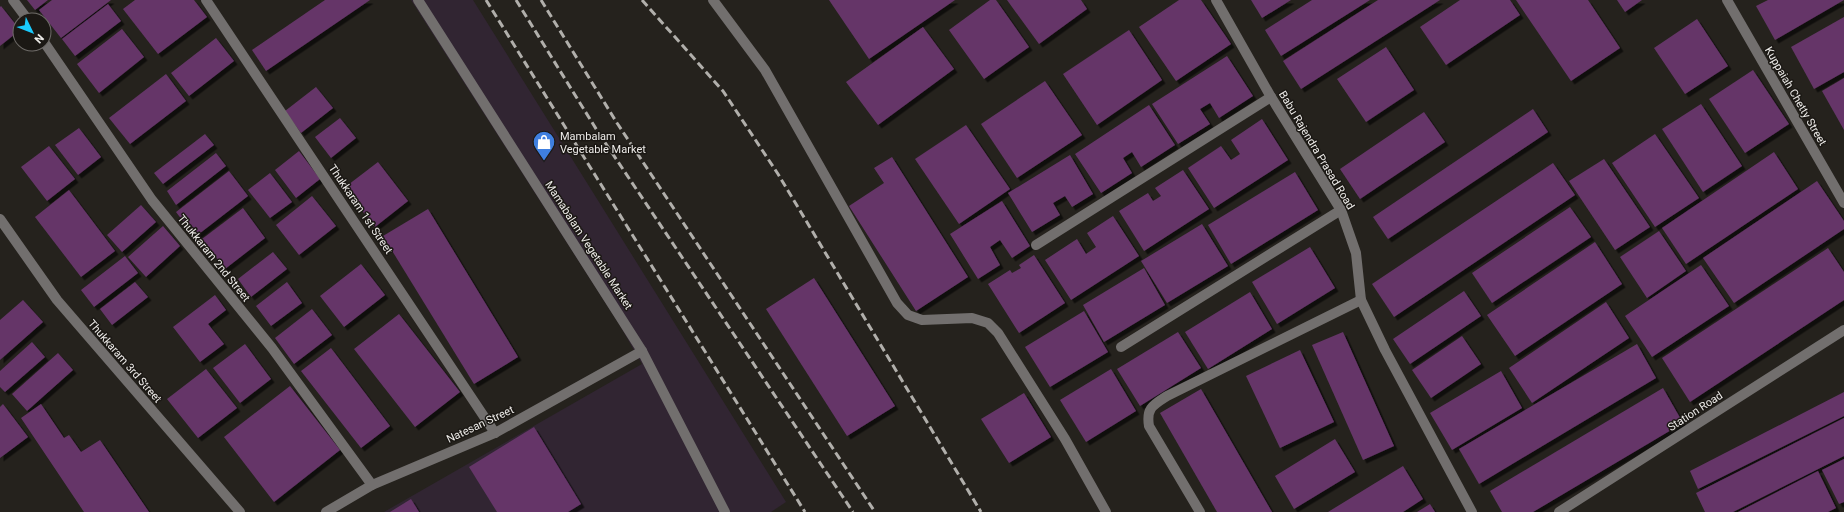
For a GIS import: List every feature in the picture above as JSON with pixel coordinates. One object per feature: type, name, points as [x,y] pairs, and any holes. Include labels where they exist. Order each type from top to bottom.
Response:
[{"type":"street","points":[[13,0],[22,12]]},
{"type":"street","name":"Thukkaram 1st Street","points":[[206,0],[495,433]]},
{"type":"street","name":"Mamabalam Vegetable Market","points":[[418,0],[642,350],[725,512]]},
{"type":"street","points":[[713,0],[765,70],[897,304],[908,315],[922,320],[972,318],[988,323],[998,333],[1065,439],[1106,512]]},
{"type":"street","name":"Babu Rajendra Prasad Road","points":[[1216,0],[1271,97],[1341,210],[1356,253],[1361,300],[1384,350],[1472,512]]},
{"type":"street","name":"Kuppaiah Chetty Street","points":[[1727,0],[1844,203]]},
{"type":"street","name":"Thukkaram 2nd Street","points":[[51,52],[152,200],[272,348],[372,485]]},
{"type":"street","points":[[1036,245],[1271,97]]},
{"type":"street","points":[[1121,347],[1341,210]]},
{"type":"street","name":"Thukkaram 3rd Street","points":[[0,219],[57,300],[240,512]]},
{"type":"street","points":[[1200,512],[1149,426],[1148,417],[1150,409],[1157,402],[1167,396],[1361,300]]},
{"type":"street","name":"Station Road","points":[[1559,512],[1844,330]]},
{"type":"street","name":"Natesan Street","points":[[326,512],[372,485],[495,433],[642,350]]},
{"type":"shaded area","points":[[411,0],[473,0],[786,502],[771,512],[384,512],[642,364],[619,324]]},
{"type":"building","points":[[27,0],[48,0],[35,10]]},
{"type":"building","points":[[52,0],[111,0],[61,38],[52,27],[52,12],[41,12],[39,10]]},
{"type":"building","points":[[135,0],[194,0],[207,17],[158,54],[123,9]]},
{"type":"building","points":[[325,0],[370,0],[266,71],[252,50]]},
{"type":"building","points":[[829,0],[955,0],[869,59]]},
{"type":"building","points":[[990,0],[996,0],[1029,47],[984,79],[949,30]]},
{"type":"building","points":[[1007,0],[1081,0],[1087,9],[1039,44]]},
{"type":"building","points":[[1179,0],[1201,0],[1231,44],[1176,81],[1139,27]]},
{"type":"building","points":[[1251,0],[1291,0],[1262,18]]},
{"type":"building","points":[[1312,0],[1370,0],[1281,56],[1265,30]]},
{"type":"building","points":[[1378,0],[1440,0],[1301,89],[1283,61]]},
{"type":"building","points":[[1460,0],[1510,0],[1520,15],[1446,65],[1420,27]]},
{"type":"building","points":[[1516,0],[1588,0],[1620,48],[1571,81]]},
{"type":"building","points":[[1617,0],[1642,0],[1625,12]]},
{"type":"building","points":[[1768,0],[1844,0],[1775,40],[1756,6]]},
{"type":"building","points":[[108,4],[121,21],[75,56],[62,39]]},
{"type":"building","points":[[1,6],[12,20],[12,36],[0,46]]},
{"type":"building","points":[[1844,17],[1844,72],[1814,89],[1791,47]]},
{"type":"building","points":[[1697,19],[1728,66],[1685,94],[1654,48]]},
{"type":"building","points":[[923,27],[954,69],[878,125],[846,82]]},
{"type":"building","points":[[122,29],[144,57],[99,93],[77,64]]},
{"type":"building","points":[[1129,30],[1162,80],[1097,125],[1063,74]]},
{"type":"building","points":[[216,38],[234,61],[189,96],[171,73]]},
{"type":"building","points":[[1386,47],[1414,90],[1366,122],[1337,79]]},
{"type":"building","points":[[1227,56],[1253,96],[1219,118],[1210,103],[1200,109],[1210,124],[1178,144],[1152,104]]},
{"type":"building","points":[[1753,70],[1789,124],[1745,153],[1709,99]]},
{"type":"building","points":[[166,74],[186,101],[130,144],[109,118]]},
{"type":"building","points":[[1844,78],[1844,130],[1822,91]]},
{"type":"building","points":[[1045,81],[1082,135],[1017,178],[981,124]]},
{"type":"building","points":[[316,87],[333,108],[301,133],[285,111]]},
{"type":"building","points":[[1701,104],[1742,166],[1703,192],[1662,129]]},
{"type":"building","points":[[1149,105],[1175,145],[1141,167],[1132,152],[1123,158],[1132,173],[1101,193],[1075,154]]},
{"type":"building","points":[[1533,109],[1548,132],[1388,239],[1373,217]]},
{"type":"building","points":[[1424,112],[1445,142],[1360,199],[1340,169]]},
{"type":"building","points":[[340,118],[356,138],[331,158],[315,137]]},
{"type":"building","points":[[1262,119],[1288,160],[1214,208],[1188,168],[1221,146],[1231,160],[1240,154],[1231,140]]},
{"type":"building","points":[[966,125],[1010,189],[959,224],[915,159]]},
{"type":"building","points":[[79,128],[101,157],[78,175],[55,145]]},
{"type":"building","points":[[205,134],[214,145],[163,184],[154,173]]},
{"type":"building","points":[[1655,134],[1699,198],[1655,227],[1612,163]]},
{"type":"building","points":[[49,146],[75,179],[47,201],[21,167]]},
{"type":"building","points":[[299,151],[320,179],[296,198],[275,170]]},
{"type":"building","points":[[1774,152],[1798,189],[1686,264],[1662,228]]},
{"type":"building","points":[[216,153],[226,166],[176,205],[167,191]]},
{"type":"building","points":[[1070,155],[1093,194],[1072,207],[1065,196],[1053,203],[1060,215],[1032,232],[1008,193]]},
{"type":"building","points":[[892,157],[968,277],[916,311],[849,206],[884,183],[874,168]]},
{"type":"building","points":[[1604,159],[1650,227],[1615,250],[1569,181]]},
{"type":"building","points":[[378,162],[408,201],[375,227],[344,188]]},
{"type":"building","points":[[1553,163],[1575,195],[1394,317],[1372,284]]},
{"type":"building","points":[[1183,170],[1209,209],[1144,251],[1119,211],[1148,193],[1153,201],[1161,196],[1155,188]]},
{"type":"building","points":[[229,171],[248,196],[195,237],[176,212]]},
{"type":"building","points":[[1295,172],[1318,210],[1231,264],[1208,225]]},
{"type":"building","points":[[270,173],[292,202],[270,218],[248,190]]},
{"type":"building","points":[[1817,181],[1844,221],[1844,229],[1734,303],[1703,258]]},
{"type":"building","points":[[69,190],[115,251],[81,277],[35,217]]},
{"type":"building","points":[[312,196],[336,226],[299,255],[276,225]]},
{"type":"building","points":[[1002,201],[1030,246],[1012,258],[1000,240],[990,247],[1000,265],[978,279],[950,234]]},
{"type":"building","points":[[141,205],[156,222],[122,252],[107,235]]},
{"type":"building","points":[[1570,207],[1591,237],[1492,303],[1472,273]]},
{"type":"building","points":[[243,208],[265,238],[225,269],[202,239]]},
{"type":"building","points":[[428,209],[518,357],[474,384],[383,236]]},
{"type":"building","points":[[1113,216],[1139,256],[1071,300],[1045,260],[1077,239],[1086,254],[1096,247],[1087,233]]},
{"type":"building","points":[[1202,224],[1228,266],[1167,303],[1141,261]]},
{"type":"building","points":[[163,226],[180,246],[146,277],[128,257]]},
{"type":"building","points":[[1659,231],[1686,271],[1647,298],[1620,257]]},
{"type":"building","points":[[1595,242],[1622,284],[1515,356],[1487,315]]},
{"type":"building","points":[[1310,247],[1335,288],[1277,324],[1252,282]]},
{"type":"building","points":[[1828,248],[1844,272],[1844,300],[1690,402],[1662,358]]},
{"type":"building","points":[[273,252],[287,269],[251,297],[238,279]]},
{"type":"building","points":[[1034,255],[1065,303],[1019,333],[988,284],[1010,270],[1012,273],[1021,268],[1019,265]]},
{"type":"building","points":[[125,256],[138,273],[94,307],[81,290]]},
{"type":"building","points":[[361,264],[385,295],[344,327],[320,296]]},
{"type":"building","points":[[1701,265],[1729,306],[1652,357],[1625,316]]},
{"type":"building","points":[[1144,268],[1165,305],[1104,342],[1083,305]]},
{"type":"building","points":[[814,278],[895,406],[847,436],[766,309]]},
{"type":"building","points":[[135,282],[148,297],[112,325],[100,309]]},
{"type":"building","points":[[287,282],[302,303],[271,326],[256,306]]},
{"type":"building","points":[[1464,291],[1481,316],[1410,364],[1393,339]]},
{"type":"building","points":[[1250,292],[1272,329],[1208,369],[1185,332]]},
{"type":"building","points":[[215,295],[226,310],[208,324],[224,344],[200,362],[173,327]]},
{"type":"building","points":[[23,300],[43,322],[0,360],[0,320]]},
{"type":"building","points":[[1606,302],[1629,338],[1532,403],[1509,368]]},
{"type":"building","points":[[312,309],[332,335],[294,364],[275,338]]},
{"type":"building","points":[[1084,311],[1108,352],[1050,387],[1025,347]]},
{"type":"building","points":[[399,314],[460,392],[415,427],[354,349]]},
{"type":"building","points":[[1178,332],[1201,368],[1140,406],[1117,369]]},
{"type":"building","points":[[1343,332],[1394,446],[1363,460],[1312,345]]},
{"type":"building","points":[[1462,336],[1481,364],[1431,398],[1412,370]]},
{"type":"building","points":[[32,342],[45,357],[5,392],[0,387],[0,371]]},
{"type":"building","points":[[245,344],[271,379],[240,403],[213,368]]},
{"type":"building","points":[[1637,344],[1656,378],[1479,484],[1459,449]]},
{"type":"building","points":[[331,348],[390,426],[361,448],[301,371]]},
{"type":"building","points":[[1300,350],[1334,422],[1280,448],[1246,376]]},
{"type":"building","points":[[58,353],[73,370],[27,411],[12,394]]},
{"type":"building","points":[[206,369],[237,408],[198,438],[167,399]]},
{"type":"building","points":[[1111,369],[1136,411],[1086,442],[1060,400]]},
{"type":"building","points":[[1501,371],[1522,408],[1452,450],[1430,413]]},
{"type":"building","points":[[290,386],[340,450],[274,502],[224,437]]},
{"type":"building","points":[[1663,388],[1683,423],[1533,512],[1502,512],[1490,491]]},
{"type":"building","points":[[1201,389],[1272,512],[1217,512],[1160,413]]},
{"type":"building","points":[[1844,392],[1844,416],[1698,489],[1690,471]]},
{"type":"building","points":[[1024,393],[1051,437],[1009,463],[981,419]]},
{"type":"building","points":[[3,404],[28,437],[0,458],[0,407]]},
{"type":"building","points":[[41,404],[64,438],[69,435],[81,452],[100,440],[149,512],[84,512],[21,418]]},
{"type":"building","points":[[1844,418],[1844,456],[1733,512],[1705,512],[1696,493]]},
{"type":"building","points":[[534,427],[581,504],[568,512],[497,512],[469,467]]},
{"type":"building","points":[[1335,439],[1355,472],[1294,509],[1275,476]]},
{"type":"building","points":[[1844,459],[1844,502],[1839,504],[1822,470]]},
{"type":"building","points":[[1403,466],[1423,499],[1403,512],[1328,512]]},
{"type":"building","points":[[1818,471],[1836,508],[1828,512],[1738,512]]},
{"type":"building","points":[[411,499],[419,512],[390,512]]},
{"type":"building","points":[[1430,504],[1435,512],[1417,512]]},
{"type":"railway","points":[[486,0],[805,512]]},
{"type":"railway","points":[[516,0],[598,132],[853,512]]},
{"type":"railway","points":[[541,0],[617,123],[875,512]]},
{"type":"railway","points":[[642,0],[723,91],[778,174],[981,512]]},
{"type":"place","name":"Mambalam Vegetable Market","points":[[544,162]]}]
